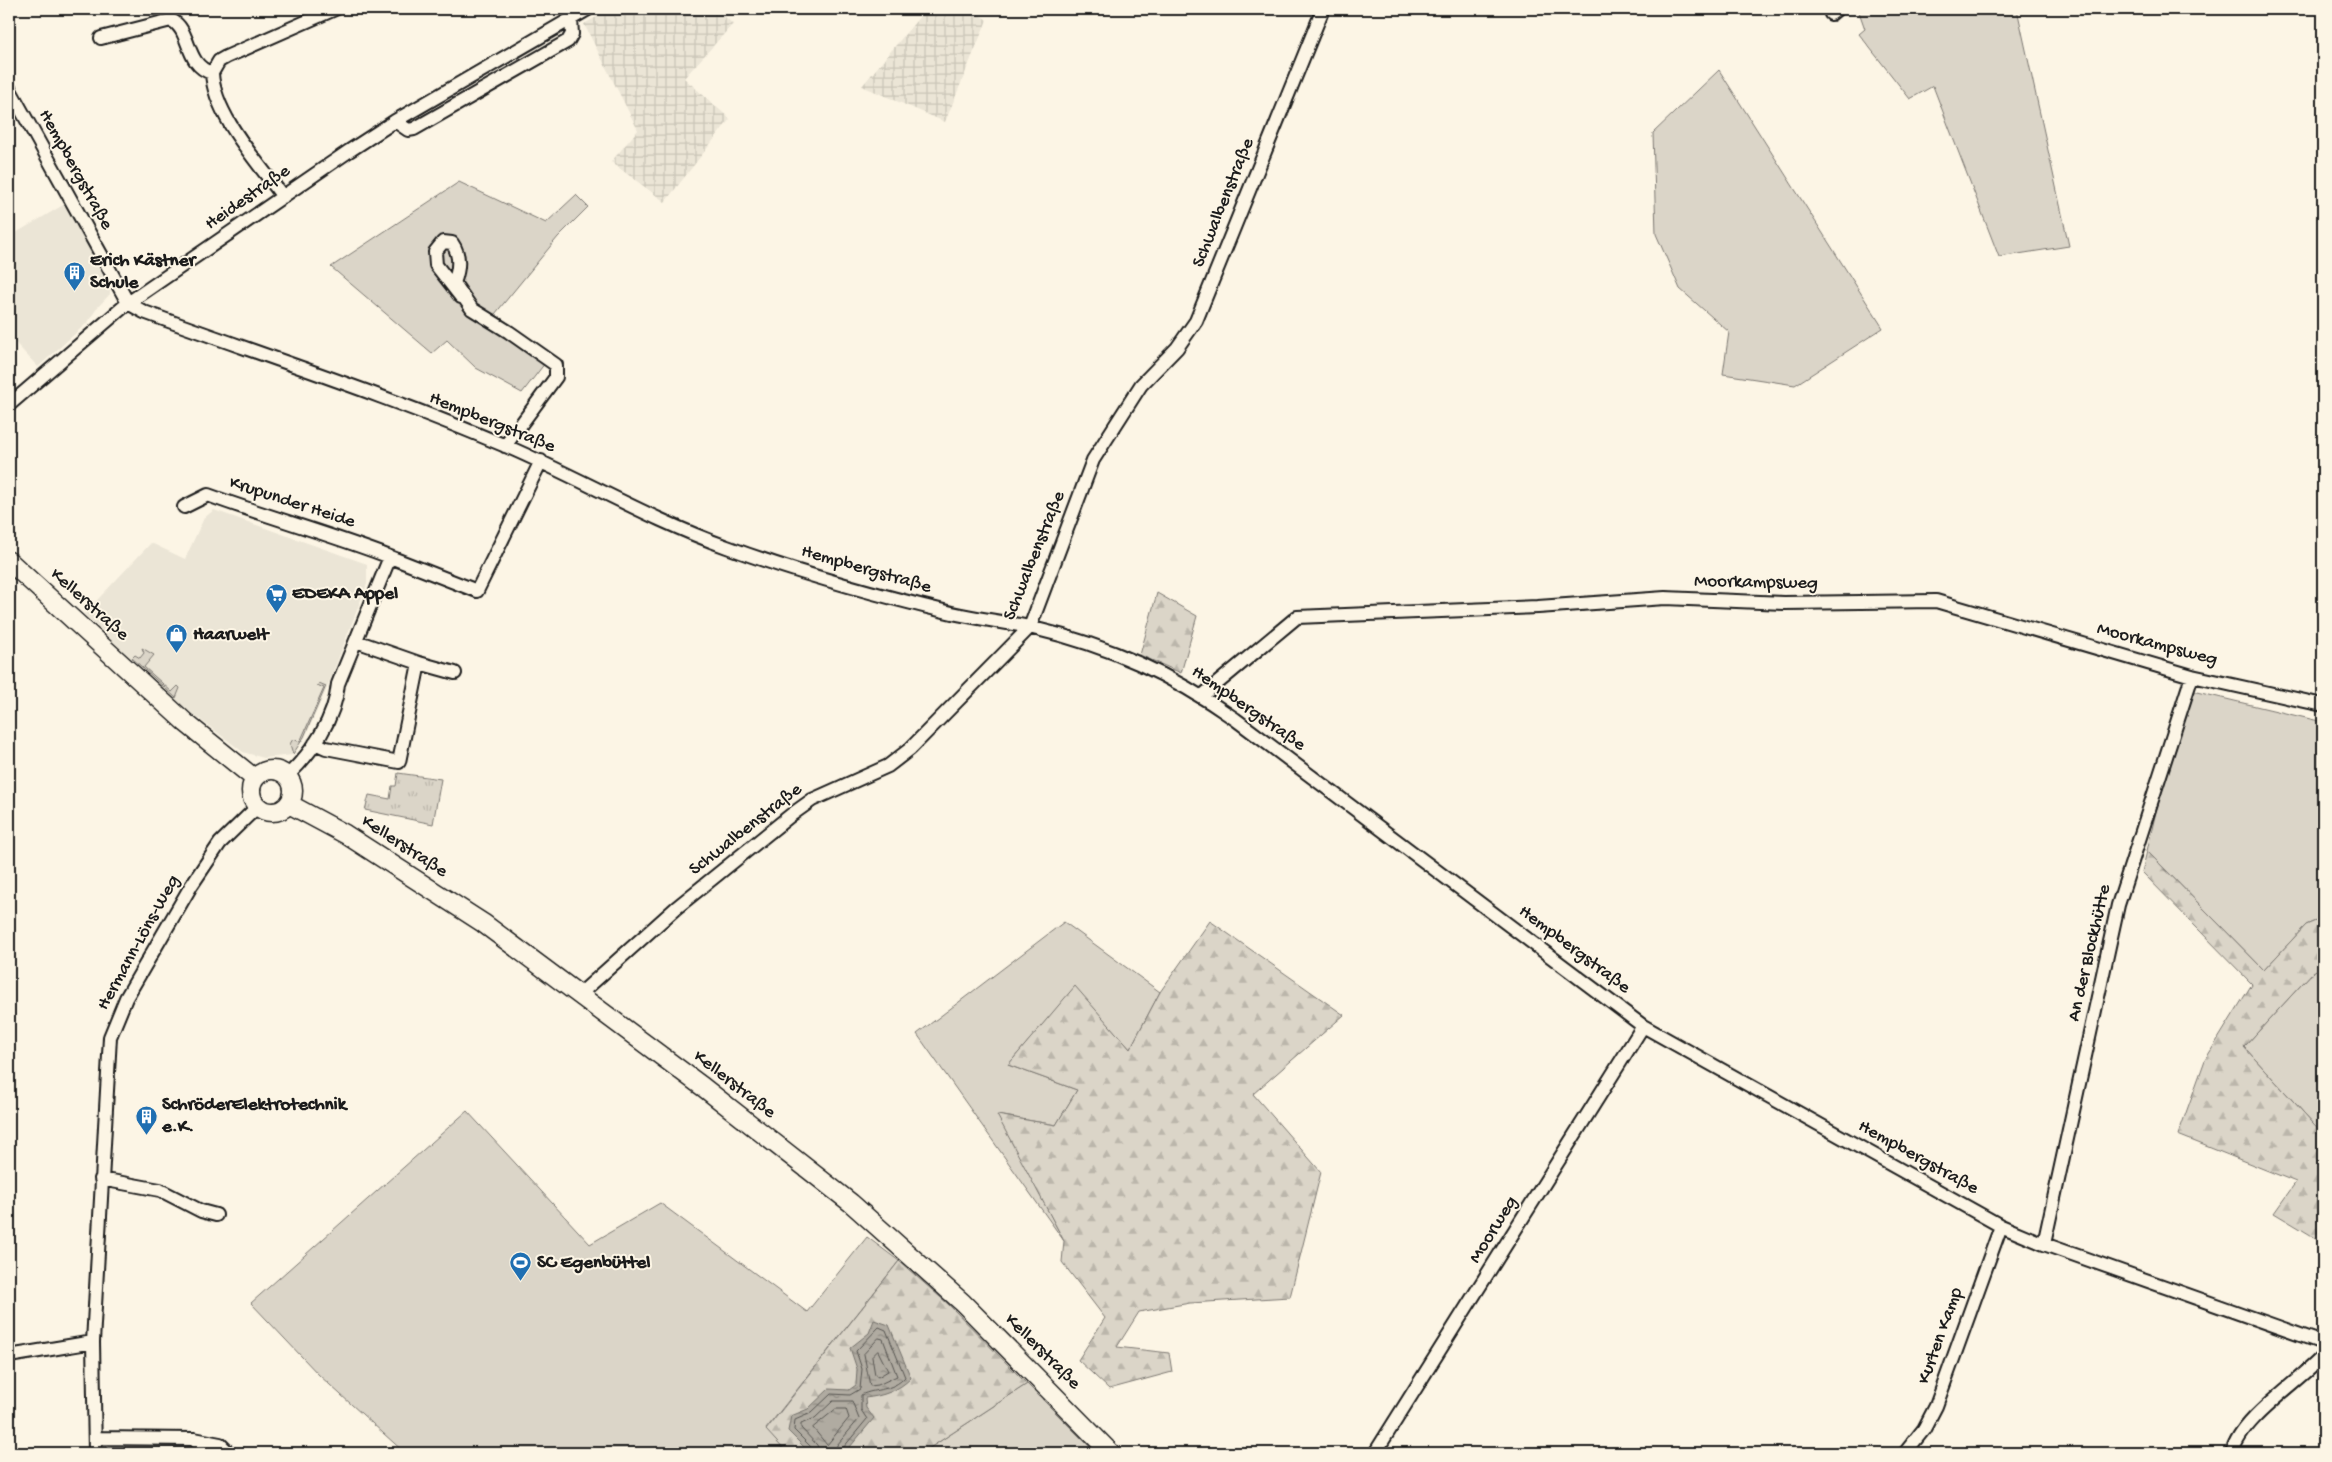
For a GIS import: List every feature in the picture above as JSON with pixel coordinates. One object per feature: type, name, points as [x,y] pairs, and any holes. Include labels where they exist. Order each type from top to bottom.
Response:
[{"type":"main road","name":"Kellerstraße","points":[[9,562],[186,723],[254,778]]},
{"type":"main road","points":[[276,770],[287,776],[293,789],[289,804],[278,812],[270,813],[257,807],[250,793],[254,778],[264,771],[276,770]]},
{"type":"main road","name":"Kellerstraße","points":[[289,804],[345,834],[482,923],[703,1087],[876,1223],[963,1303],[1111,1453]]},
{"type":"street","points":[[283,197],[228,119],[217,96],[212,73],[219,61],[226,57],[335,9]]},
{"type":"street","name":"Heidestraße","points":[[9,405],[128,303],[395,121],[588,9]]},
{"type":"street","name":"Schwalbenstraße","points":[[580,994],[662,921],[791,815],[812,800],[888,766],[910,749],[1030,627],[1094,460],[1141,385],[1177,348],[1196,321],[1323,9]]},
{"type":"street","points":[[395,121],[408,130],[414,129],[568,41],[572,34],[571,19]]},
{"type":"street","points":[[101,38],[171,20],[179,27],[198,67],[212,73]]},
{"type":"street","name":"Hempbergstraße","points":[[9,88],[128,303],[144,312],[505,446],[541,461],[649,516],[728,548],[917,605],[974,618],[1030,627],[1082,641],[1131,658],[1202,696],[1643,1026],[2001,1226],[2044,1244],[2323,1343]]},
{"type":"street","points":[[462,297],[472,309],[556,365],[556,377],[505,446]]},
{"type":"street","name":"Krupunder Heide","points":[[184,507],[208,495],[277,519],[319,530],[477,591],[541,461]]},
{"type":"street","points":[[287,776],[307,756],[337,697],[338,684],[390,557]]},
{"type":"street","name":"Moorkampsweg","points":[[1202,696],[1297,617],[1538,607],[1665,598],[1784,604],[1936,601],[2192,676],[2323,705]]},
{"type":"street","points":[[356,641],[419,663],[456,673]]},
{"type":"street","points":[[315,743],[326,748],[399,762],[419,663]]},
{"type":"street","name":"An der Blockhütte","points":[[2044,1244],[2118,905],[2192,676]]},
{"type":"street","name":"Hermann-Löns-Weg","points":[[95,1453],[93,1342],[110,1037],[126,998],[191,886],[220,843],[257,807]]},
{"type":"street","name":"Moorweg","points":[[1375,1453],[1643,1026]]},
{"type":"street","points":[[101,1179],[160,1190],[201,1212],[216,1214]]},
{"type":"street","name":"Kurten Kamp","points":[[1905,1453],[1924,1429],[1936,1406],[2001,1226]]},
{"type":"street","points":[[9,1356],[93,1342]]},
{"type":"street","points":[[2232,1453],[2234,1445],[2248,1424],[2323,1356]]},
{"type":"street","points":[[95,1438],[194,1439],[220,1444],[229,1453]]},
{"type":"street","points":[[194,1439],[206,1453]]},
{"type":"shaded area","points":[[611,9],[716,9],[733,24],[684,78],[730,119],[665,202],[611,162],[638,130],[584,24]]},
{"type":"shaded area","points":[[926,9],[972,9],[987,20],[945,122],[862,86]]},
{"type":"shaded area","points":[[65,204],[110,286],[110,294],[97,308],[88,322],[38,367],[9,336],[9,237]]},
{"type":"shaded area","points":[[214,510],[367,564],[367,584],[327,688],[305,737],[293,755],[264,758],[243,752],[182,706],[84,614],[151,543],[185,559],[204,518]]},
{"type":"green space","points":[[1858,9],[2017,9],[2069,246],[1999,257],[1933,86],[1910,99],[1859,34],[1865,29]]},
{"type":"green space","points":[[1719,70],[1883,328],[1795,385],[1723,374],[1729,332],[1680,289],[1656,234],[1653,133]]},
{"type":"green space","points":[[459,182],[546,223],[576,195],[588,207],[558,237],[495,314],[552,354],[522,393],[476,368],[447,340],[432,353],[331,267]]},
{"type":"green space","points":[[1157,593],[1197,616],[1181,673],[1140,655]]},
{"type":"green space","points":[[142,648],[154,655],[144,667],[172,692],[178,686],[180,688],[176,698],[132,658],[135,655],[140,658],[144,653]]},
{"type":"green space","points":[[319,683],[326,686],[304,737],[293,754],[290,744],[293,739],[300,742],[324,688],[317,685]]},
{"type":"green space","points":[[2184,689],[2323,722],[2323,918],[2306,925],[2264,970],[2147,851]]},
{"type":"green space","points":[[398,773],[441,779],[433,824],[365,810],[369,795],[390,799],[392,786],[396,786]]},
{"type":"green space","points":[[2147,851],[2264,970],[2306,925],[2323,918],[2323,966],[2313,972],[2244,1047],[2323,1134],[2323,1237],[2319,1240],[2274,1213],[2296,1182],[2178,1135],[2205,1060],[2252,984],[2142,872]]},
{"type":"green space","points":[[1210,921],[1344,1015],[1253,1094],[1321,1172],[1290,1297],[1190,1303],[1139,1312],[1117,1347],[1169,1353],[1172,1372],[1109,1389],[1078,1360],[1105,1318],[1062,1262],[1064,1241],[997,1115],[1056,1125],[1077,1090],[1008,1065],[1075,986],[1130,1049],[1160,992]]},
{"type":"green space","points":[[1064,922],[1160,992],[1130,1049],[1075,987],[1008,1065],[1077,1090],[1056,1125],[998,1115],[1064,1241],[917,1034]]},
{"type":"green space","points":[[2323,966],[2323,1134],[2244,1047],[2313,972]]},
{"type":"green space","name":"SC Egenbüttel","points":[[467,1111],[590,1244],[660,1203],[807,1312],[867,1237],[899,1261],[766,1429],[787,1453],[405,1453],[319,1375],[251,1303]]},
{"type":"green space","points":[[899,1261],[948,1304],[1027,1384],[922,1453],[787,1453],[766,1430]]},
{"type":"green space","points":[[1027,1384],[1096,1453],[922,1453]]},
{"type":"water","points":[[874,1320],[889,1325],[911,1378],[890,1392],[865,1398],[866,1408],[874,1418],[845,1453],[810,1453],[788,1431],[791,1416],[808,1409],[829,1389],[849,1390],[856,1385],[857,1369],[850,1348],[869,1333]]},
{"type":"place","name":"Erich Kästner Schule","points":[[74,291]]},
{"type":"place","name":"EDEKA Appel","points":[[276,613]]},
{"type":"place","name":"Haarwelt","points":[[177,654]]},
{"type":"place","name":"SchröderElektrotechnik e.K.","points":[[146,1135]]},
{"type":"place","name":"SC Egenbüttel","points":[[521,1282]]}]
